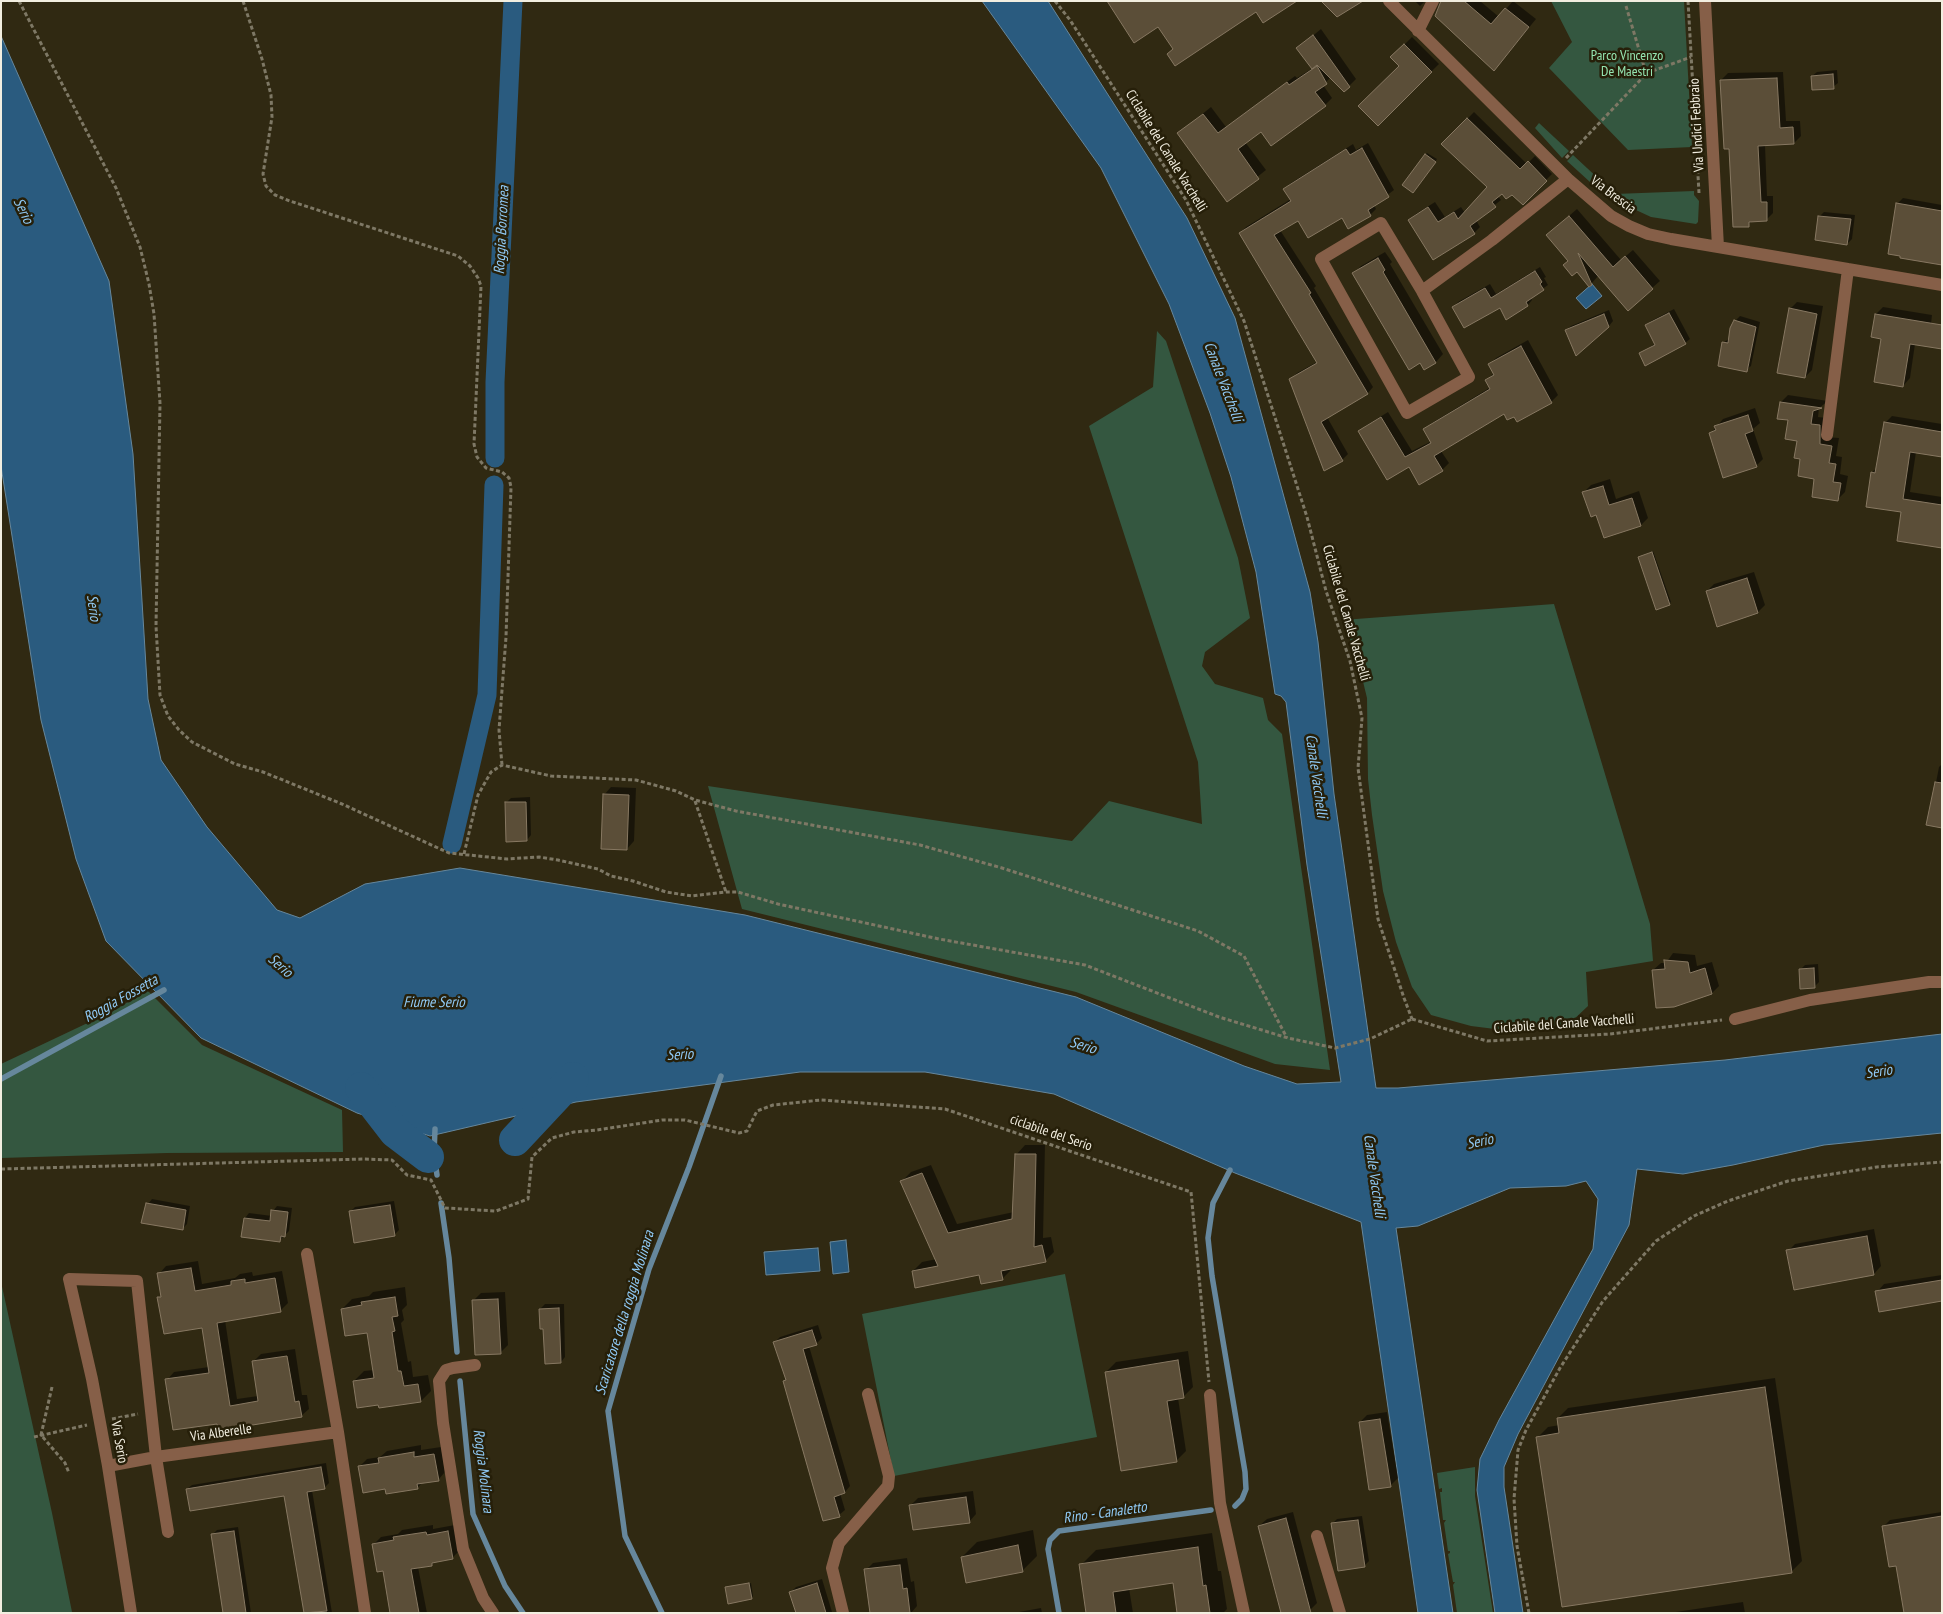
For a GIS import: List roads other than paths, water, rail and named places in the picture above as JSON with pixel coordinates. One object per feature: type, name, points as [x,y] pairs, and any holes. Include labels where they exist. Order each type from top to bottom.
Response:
[{"type":"street","name":"Via Brescia","points":[[1389,1],[1568,179],[1611,216],[1629,226],[1663,238],[1942,285]]},
{"type":"street","points":[[1418,30],[1433,1]]},
{"type":"street","name":"Via Undici Febbraio","points":[[1705,1],[1718,247]]},
{"type":"street","points":[[1422,291],[1492,240],[1568,179]]},
{"type":"street","points":[[1381,223],[1422,291],[1469,377],[1407,413],[1321,259],[1381,223]]},
{"type":"street","points":[[1827,435],[1848,269]]},
{"type":"street","points":[[1735,1019],[1810,1000],[1929,982],[1942,982]]},
{"type":"street","points":[[307,1254],[338,1432],[366,1613]]},
{"type":"street","name":"Via Serio","points":[[131,1613],[92,1379],[69,1278],[137,1281],[156,1457]]},
{"type":"street","points":[[475,1365],[446,1370],[439,1381],[446,1441],[463,1549],[483,1598],[493,1613]]},
{"type":"street","points":[[843,1613],[832,1568],[839,1544],[888,1486],[889,1476],[868,1394]]},
{"type":"street","points":[[1210,1395],[1220,1503],[1244,1613]]},
{"type":"street","name":"Via Alberelle","points":[[108,1466],[156,1457],[338,1432]]},
{"type":"street","points":[[156,1457],[168,1532]]},
{"type":"street","points":[[1317,1536],[1340,1613]]},
{"type":"water","name":"Fiume Serio","points":[[982,1],[1048,1],[1187,218],[1235,318],[1310,592],[1318,642],[1334,794],[1376,1088],[1398,1088],[1725,1060],[1942,1034],[1942,1133],[1824,1145],[1683,1174],[1637,1169],[1629,1225],[1518,1434],[1504,1467],[1504,1487],[1523,1613],[1495,1613],[1477,1490],[1480,1459],[1499,1420],[1593,1249],[1598,1199],[1586,1181],[1566,1186],[1510,1188],[1418,1226],[1396,1228],[1453,1613],[1418,1613],[1361,1222],[1235,1173],[1054,1094],[925,1072],[800,1072],[576,1102],[430,1136],[357,1113],[201,1038],[106,941],[76,859],[41,720],[1,466],[1,36],[109,281],[133,454],[148,699],[161,760],[207,827],[277,910],[300,918],[365,884],[460,868],[745,915],[1076,997],[1244,1066],[1297,1084],[1341,1082],[1307,865],[1286,702],[1281,696],[1275,694],[1256,572],[1231,477],[1210,413],[1169,304],[1101,168]]},
{"type":"water","points":[[1592,284],[1602,296],[1586,309],[1576,298]]},
{"type":"water","points":[[846,1240],[849,1272],[833,1274],[830,1242]]},
{"type":"water","points":[[818,1248],[820,1271],[766,1275],[764,1252]]},
{"type":"waterway","name":"Roggia Borromea","points":[[495,458],[495,382],[513,1]]},
{"type":"waterway","points":[[452,844],[487,695],[494,485]]},
{"type":"waterway","name":"Roggia Fossetta","points":[[1,1079],[164,990]]},
{"type":"waterway","name":"Scaricatore della roggia Molinara","points":[[662,1613],[625,1536],[608,1411],[649,1269],[689,1167],[721,1076]]},
{"type":"waterway","points":[[515,1140],[573,1078]]},
{"type":"waterway","points":[[361,1088],[395,1132],[428,1157]]},
{"type":"waterway","name":"Roggia Molinara","points":[[435,1129],[434,1154],[437,1175]]},
{"type":"waterway","points":[[1230,1170],[1213,1203],[1208,1238],[1212,1276],[1245,1472],[1246,1489],[1242,1499],[1235,1506]]},
{"type":"waterway","name":"Roggia Molinara","points":[[441,1203],[449,1258],[457,1352]]},
{"type":"waterway","name":"Roggia Molinara","points":[[460,1381],[473,1514],[505,1586],[523,1613]]},
{"type":"waterway","name":"Rino - Canaletto","points":[[1059,1613],[1048,1549],[1050,1540],[1059,1531],[1211,1510]]},
{"type":"park label","name":"Parco Vincenzo De Maestri","points":[[1627,64]]},
{"type":"water label","name":"Serio","points":[[23,211]]},
{"type":"water label","name":"Canale Vacchelli","points":[[1223,382]]},
{"type":"water label","name":"Serio","points":[[93,608]]},
{"type":"water label","name":"Canale Vacchelli","points":[[1316,776]]},
{"type":"water label","name":"Serio","points":[[280,966]]},
{"type":"water label","name":"Serio","points":[[1083,1046]]},
{"type":"water label","name":"Serio","points":[[680,1055]]},
{"type":"water label","name":"Serio","points":[[1879,1072]]},
{"type":"water label","name":"Serio","points":[[1480,1142]]},
{"type":"water label","name":"Canale Vacchelli","points":[[1374,1176]]}]
